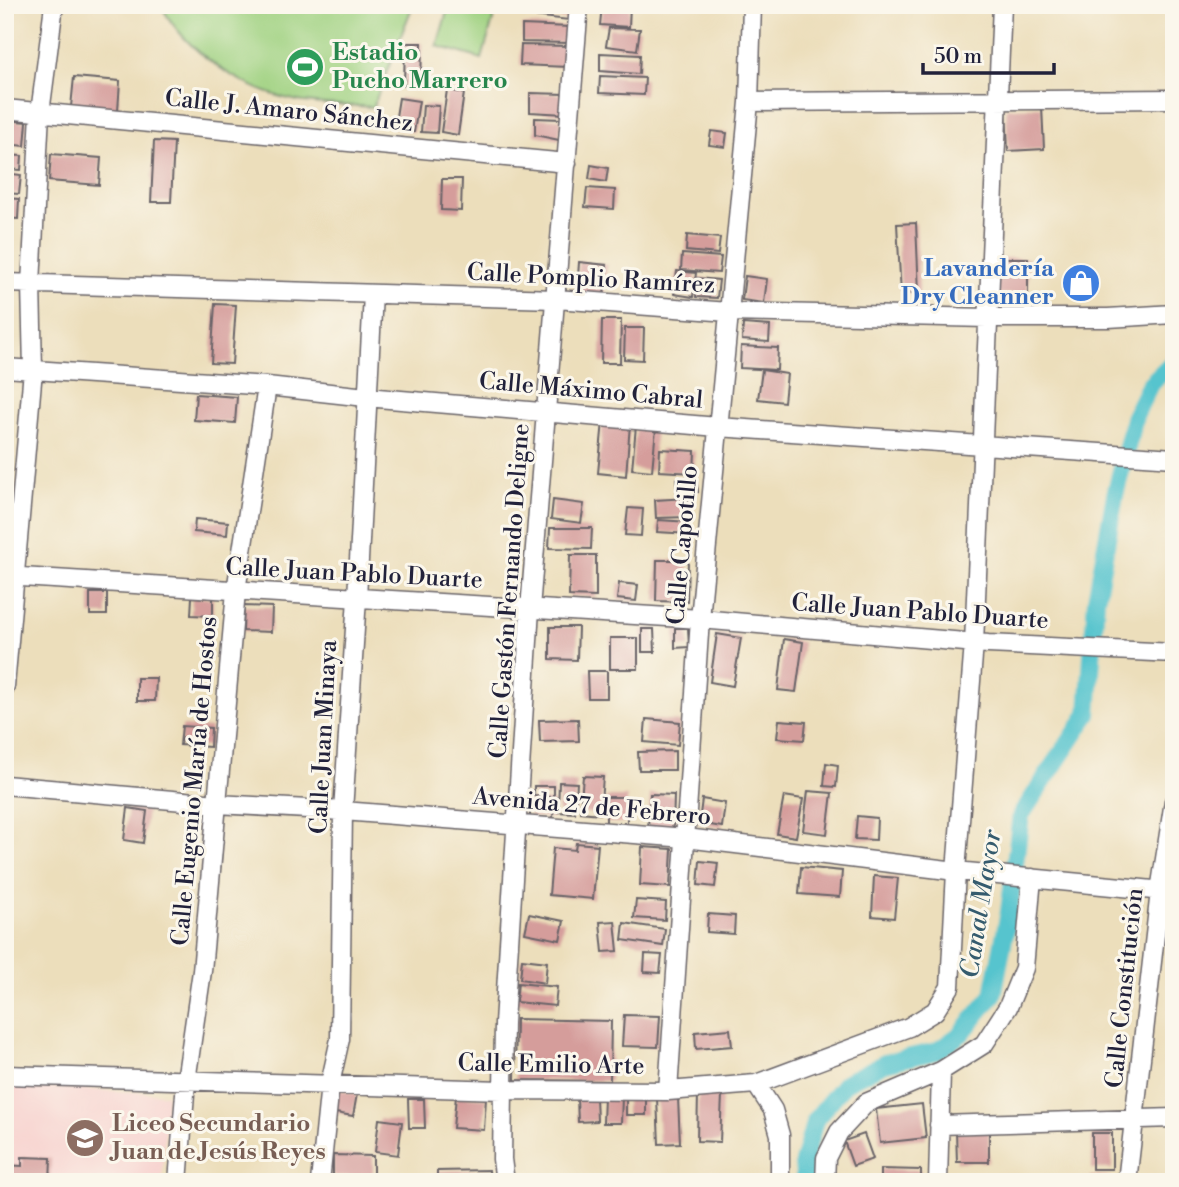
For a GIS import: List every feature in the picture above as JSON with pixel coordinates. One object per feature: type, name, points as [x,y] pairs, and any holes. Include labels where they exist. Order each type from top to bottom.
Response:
[{"type":"street","points":[[5,686],[10,577],[33,370],[31,284],[40,113],[54,5]]},
{"type":"street","name":"Calle Gastón Fernando Deligne","points":[[505,1182],[502,1159],[504,1023],[530,609],[579,5]]},
{"type":"street","name":"Calle Capotillo","points":[[668,1091],[701,619],[749,102],[752,5]]},
{"type":"street","name":"Calle Emilio Arte","points":[[5,1075],[502,1090],[668,1091],[756,1084],[909,1027],[935,1012],[950,987],[956,870],[974,643],[1002,5]]},
{"type":"street","points":[[749,102],[996,98],[1174,99]]},
{"type":"street","name":"Calle J. Amaro Sánchez","points":[[5,109],[567,163]]},
{"type":"street","name":"Calle Pomplio Ramírez","points":[[5,283],[556,299],[729,312],[987,318],[1108,318],[1174,314]]},
{"type":"street","name":"Calle Juan Minaya","points":[[320,1182],[330,1084],[340,1039],[343,811],[358,598],[373,294]]},
{"type":"street","name":"Calle Máximo Cabral","points":[[5,368],[267,386],[718,427],[1174,458]]},
{"type":"street","name":"Calle Eugenio María de Hostos","points":[[178,1182],[186,1081],[202,971],[236,591],[267,386]]},
{"type":"street","name":"Calle Juan Pablo Duarte","points":[[10,577],[701,619],[974,643],[1174,653]]},
{"type":"street","name":"Avenida 27 de Febrero","points":[[5,785],[217,804],[343,811],[686,838],[980,873],[1167,891]]},
{"type":"street","name":"Calle Constitución","points":[[1128,1182],[1167,891],[1174,800]]},
{"type":"street","points":[[825,1182],[826,1158],[839,1132],[866,1103],[941,1071],[984,1044],[1008,1007],[1024,968],[1029,878]]},
{"type":"street","points":[[938,1182],[941,1071]]},
{"type":"street","points":[[756,1084],[773,1110],[776,1122],[779,1135],[780,1182]]},
{"type":"street","points":[[939,1125],[1174,1118]]},
{"type":"shaded area","name":"Liceo Secundario Juan de Jesús Reyes","points":[[5,1085],[167,1094],[162,1182],[5,1182]]},
{"type":"green space","name":"Estadio Pucho Marrero","points":[[161,5],[413,5],[373,107],[298,101],[258,89],[201,54],[185,39]]},
{"type":"green space","points":[[449,5],[497,5],[482,59],[437,46]]},
{"type":"building","points":[[525,5],[571,5],[569,20],[524,15]]},
{"type":"building","points":[[602,5],[630,5],[629,27],[600,25]]},
{"type":"building","points":[[522,25],[571,27],[571,43],[522,42]]},
{"type":"building","points":[[609,28],[640,29],[637,50],[606,46]]},
{"type":"building","points":[[405,43],[422,43],[421,86],[404,85]]},
{"type":"building","points":[[521,45],[570,46],[569,67],[520,65]]},
{"type":"building","points":[[600,53],[640,55],[639,74],[600,71]]},
{"type":"building","points":[[600,76],[645,78],[644,95],[599,93]]},
{"type":"building","points":[[74,77],[120,81],[118,111],[71,107]]},
{"type":"building","points":[[447,90],[464,93],[458,135],[441,132]]},
{"type":"building","points":[[530,93],[565,94],[565,114],[530,112]]},
{"type":"building","points":[[399,98],[419,101],[414,132],[394,129]]},
{"type":"building","points":[[423,105],[439,106],[437,133],[421,132]]},
{"type":"building","points":[[1042,107],[1044,149],[1008,151],[1006,108]]},
{"type":"building","points":[[535,118],[561,119],[559,140],[535,135]]},
{"type":"building","points":[[5,120],[27,122],[25,146],[5,144]]},
{"type":"building","points":[[711,131],[727,133],[725,147],[709,145]]},
{"type":"building","points":[[154,141],[174,142],[171,202],[151,202]]},
{"type":"building","points":[[51,154],[101,158],[99,185],[49,181]]},
{"type":"building","points":[[5,155],[22,156],[21,170],[5,169]]},
{"type":"building","points":[[591,165],[608,168],[606,182],[589,179]]},
{"type":"building","points":[[5,173],[21,175],[19,194],[5,193]]},
{"type":"building","points":[[442,179],[462,179],[461,211],[441,210]]},
{"type":"building","points":[[587,188],[615,190],[614,209],[585,207]]},
{"type":"building","points":[[5,198],[19,199],[18,219],[5,218]]},
{"type":"building","points":[[916,223],[919,293],[901,294],[897,224]]},
{"type":"building","points":[[687,235],[720,238],[718,254],[686,251]]},
{"type":"building","points":[[682,254],[721,257],[719,273],[681,270]]},
{"type":"building","points":[[995,258],[1028,258],[1028,294],[996,294]]},
{"type":"building","points":[[579,262],[607,265],[604,295],[577,292]]},
{"type":"building","points":[[677,271],[696,273],[693,297],[674,294]]},
{"type":"building","points":[[745,276],[767,279],[764,303],[742,300]]},
{"type":"building","points":[[697,278],[719,280],[717,298],[696,297]]},
{"type":"building","points":[[215,304],[236,305],[232,364],[211,363]]},
{"type":"building","points":[[602,320],[621,320],[620,363],[601,363]]},
{"type":"building","points":[[743,324],[770,326],[769,342],[742,340]]},
{"type":"building","points":[[625,328],[644,328],[643,360],[624,359]]},
{"type":"building","points":[[741,346],[778,348],[777,370],[740,368]]},
{"type":"building","points":[[762,370],[787,374],[784,402],[758,399]]},
{"type":"building","points":[[196,394],[237,397],[235,423],[194,420]]},
{"type":"building","points":[[603,421],[630,424],[626,476],[598,473]]},
{"type":"building","points":[[636,426],[656,428],[652,471],[632,469]]},
{"type":"building","points":[[660,449],[695,451],[694,473],[659,471]]},
{"type":"building","points":[[696,477],[698,492],[677,494],[676,479]]},
{"type":"building","points":[[688,498],[689,517],[656,518],[655,500]]},
{"type":"building","points":[[553,500],[584,504],[581,523],[551,519]]},
{"type":"building","points":[[628,508],[643,509],[641,536],[625,535]]},
{"type":"building","points":[[195,519],[228,522],[227,535],[194,532]]},
{"type":"building","points":[[658,520],[690,522],[690,534],[657,532]]},
{"type":"building","points":[[550,528],[592,528],[591,549],[549,548]]},
{"type":"building","points":[[570,555],[596,555],[596,597],[569,596]]},
{"type":"building","points":[[657,560],[688,560],[687,602],[656,601]]},
{"type":"building","points":[[619,583],[638,585],[636,601],[617,599]]},
{"type":"building","points":[[90,593],[107,593],[107,615],[90,615]]},
{"type":"building","points":[[192,597],[213,598],[213,616],[191,615]]},
{"type":"building","points":[[244,606],[272,607],[271,632],[243,631]]},
{"type":"building","points":[[550,627],[578,627],[577,660],[550,659]]},
{"type":"building","points":[[675,628],[688,628],[689,647],[675,648]]},
{"type":"building","points":[[642,629],[654,629],[655,652],[642,652]]},
{"type":"building","points":[[717,634],[741,638],[733,686],[710,682]]},
{"type":"building","points":[[610,638],[638,638],[638,669],[610,669]]},
{"type":"building","points":[[784,639],[803,642],[796,692],[778,690]]},
{"type":"building","points":[[587,671],[607,671],[607,698],[588,698]]},
{"type":"building","points":[[137,678],[156,678],[155,701],[137,701]]},
{"type":"building","points":[[578,719],[579,741],[540,742],[539,720]]},
{"type":"building","points":[[646,719],[680,722],[678,745],[644,742]]},
{"type":"building","points":[[779,720],[806,722],[804,740],[777,738]]},
{"type":"building","points":[[182,726],[211,728],[210,747],[180,745]]},
{"type":"building","points":[[675,751],[675,770],[639,770],[638,752]]},
{"type":"building","points":[[826,763],[838,765],[836,787],[824,786]]},
{"type":"building","points":[[583,776],[603,777],[600,814],[580,812]]},
{"type":"building","points":[[559,782],[577,783],[575,813],[558,812]]},
{"type":"building","points":[[534,786],[554,786],[554,797],[534,796]]},
{"type":"building","points":[[808,791],[832,793],[827,834],[803,831]]},
{"type":"building","points":[[650,794],[674,795],[673,830],[648,829]]},
{"type":"building","points":[[784,796],[803,799],[796,837],[777,834]]},
{"type":"building","points":[[606,797],[627,797],[627,823],[606,823]]},
{"type":"building","points":[[702,799],[725,803],[722,827],[699,823]]},
{"type":"building","points":[[530,800],[554,801],[553,818],[530,817]]},
{"type":"building","points":[[128,808],[147,811],[143,843],[124,840]]},
{"type":"building","points":[[857,816],[877,818],[876,840],[855,839]]},
{"type":"building","points":[[576,843],[598,845],[593,899],[549,895],[553,848],[575,850]]},
{"type":"building","points":[[642,847],[672,849],[670,887],[640,885]]},
{"type":"building","points":[[700,861],[718,863],[715,887],[698,885]]},
{"type":"building","points":[[801,867],[842,871],[840,897],[799,894]]},
{"type":"building","points":[[874,876],[898,878],[894,918],[872,916]]},
{"type":"building","points":[[636,900],[666,902],[665,920],[634,918]]},
{"type":"building","points":[[529,914],[564,921],[560,940],[525,933]]},
{"type":"building","points":[[708,914],[735,916],[734,934],[707,932]]},
{"type":"building","points":[[615,921],[618,951],[603,952],[600,922]]},
{"type":"building","points":[[624,923],[665,929],[663,946],[622,940]]},
{"type":"building","points":[[645,954],[662,955],[660,973],[644,972]]},
{"type":"building","points":[[522,959],[547,962],[545,983],[520,979]]},
{"type":"building","points":[[518,983],[557,987],[555,1006],[516,1002]]},
{"type":"building","points":[[624,1015],[660,1016],[658,1047],[622,1046]]},
{"type":"building","points":[[516,1019],[611,1021],[610,1081],[515,1080]]},
{"type":"building","points":[[730,1029],[732,1046],[696,1049],[695,1032]]},
{"type":"building","points":[[335,1089],[357,1094],[353,1116],[330,1112]]},
{"type":"building","points":[[698,1094],[722,1095],[720,1142],[697,1141]]},
{"type":"building","points":[[626,1095],[646,1095],[646,1115],[626,1115]]},
{"type":"building","points":[[456,1096],[486,1098],[484,1130],[453,1128]]},
{"type":"building","points":[[604,1097],[622,1097],[621,1123],[603,1123]]},
{"type":"building","points":[[577,1098],[596,1098],[597,1121],[578,1122]]},
{"type":"building","points":[[657,1098],[678,1098],[680,1143],[659,1144]]},
{"type":"building","points":[[408,1099],[424,1099],[425,1128],[409,1128]]},
{"type":"building","points":[[922,1104],[926,1138],[880,1143],[876,1109]]},
{"type":"building","points":[[379,1119],[402,1122],[398,1155],[375,1152]]},
{"type":"building","points":[[956,1131],[989,1131],[989,1162],[957,1162]]},
{"type":"building","points":[[1092,1133],[1112,1133],[1112,1169],[1092,1169]]},
{"type":"building","points":[[864,1134],[873,1159],[853,1166],[844,1141]]},
{"type":"building","points":[[333,1155],[373,1156],[373,1177],[333,1176]]},
{"type":"building","points":[[22,1157],[51,1158],[50,1182],[5,1182],[5,1165],[22,1166]]},
{"type":"building","points":[[881,1169],[921,1170],[921,1182],[881,1182]]},
{"type":"building","points":[[489,1170],[490,1182],[437,1182],[437,1171]]},
{"type":"building","points":[[1090,1176],[1111,1177],[1110,1182],[1089,1182]]},
{"type":"waterway","name":"Canal Mayor","points":[[805,1182],[803,1163],[815,1120],[845,1083],[885,1063],[937,1051],[961,1034],[993,995],[1009,912],[1021,815],[1088,714],[1096,600],[1115,495],[1135,415],[1150,384],[1174,361]]},
{"type":"place","name":"Estadio Pucho Marrero","points":[[305,67]]},
{"type":"place","name":"Lavandería Dry Cleanner","points":[[1081,283]]},
{"type":"place","name":"Liceo Secundario Juan de Jesús Reyes","points":[[85,1138]]}]
